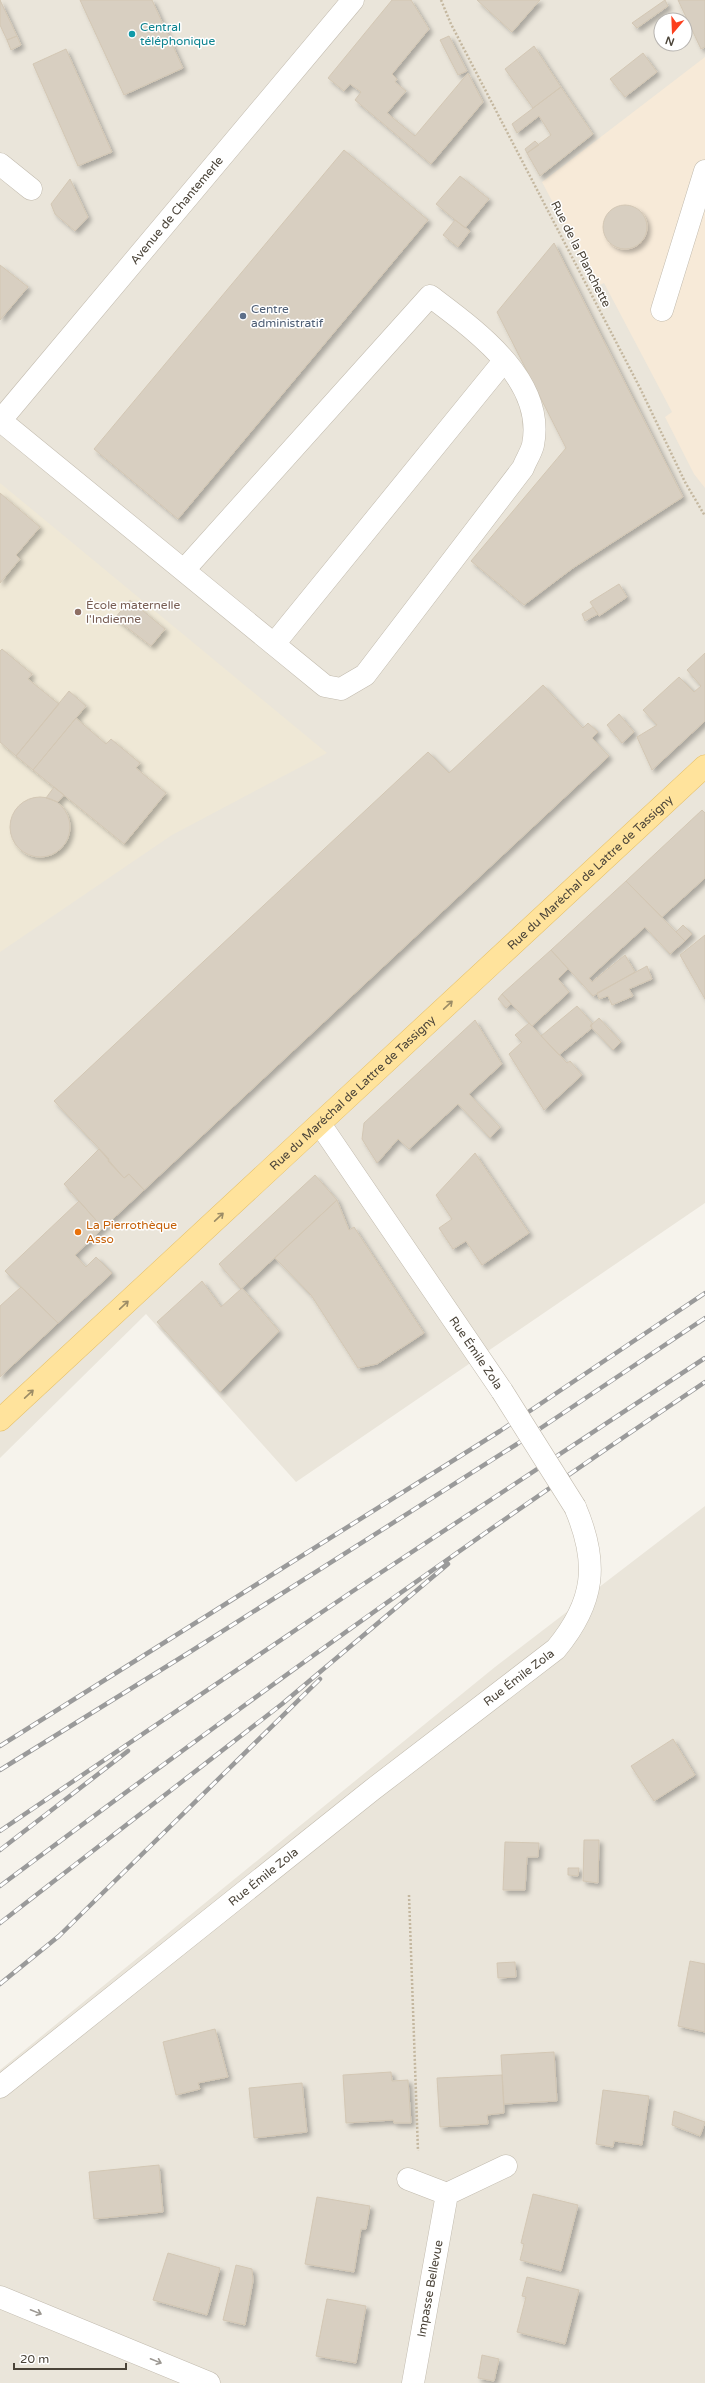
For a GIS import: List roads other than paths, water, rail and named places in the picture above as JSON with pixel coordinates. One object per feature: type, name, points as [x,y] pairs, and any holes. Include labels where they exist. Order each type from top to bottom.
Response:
[{"type":"main road","name":"Rue du Maréchal de Lattre de Tassigny","points":[[0,1420],[705,766]]},
{"type":"street","name":"Avenue de Chantemerle","points":[[0,421],[353,0]]},
{"type":"street","points":[[0,164],[31,189]]},
{"type":"street","points":[[662,310],[705,171]]},
{"type":"street","points":[[0,421],[325,686],[341,688],[365,675],[523,468],[533,446],[534,432],[530,403],[516,374],[481,335],[430,296],[184,570]]},
{"type":"street","points":[[274,644],[504,361]]},
{"type":"street","name":"Rue Émile Zola","points":[[0,2088],[366,1794],[556,1649],[578,1619],[586,1600],[590,1557],[586,1533],[576,1507],[502,1391],[320,1124]]},
{"type":"street","points":[[408,2179],[448,2194],[506,2166]]},
{"type":"street","name":"Impasse Bellevue","points":[[413,2383],[448,2194]]},
{"type":"street","points":[[0,2297],[209,2383]]},
{"type":"railway","points":[[0,1746],[500,1431],[705,1293]]},
{"type":"railway","points":[[0,1770],[193,1650],[517,1444],[705,1318]]},
{"type":"railway","points":[[0,1831],[353,1591],[705,1358]]},
{"type":"railway","points":[[0,1886],[261,1693],[437,1567],[526,1504],[705,1382]]},
{"type":"railway","points":[[0,1923],[282,1704],[448,1564]]},
{"type":"railway","points":[[0,1984],[59,1936],[320,1679]]},
{"type":"railway","points":[[0,1850],[128,1751]]},
{"type":"place","name":"Central téléphonique","points":[[132,34]]},
{"type":"place","name":"Centre administratif","points":[[243,316]]},
{"type":"place","name":"École maternelle l'Indienne","points":[[78,612]]},
{"type":"place","name":"La Pierrothèque Asso","points":[[78,1232]]}]
